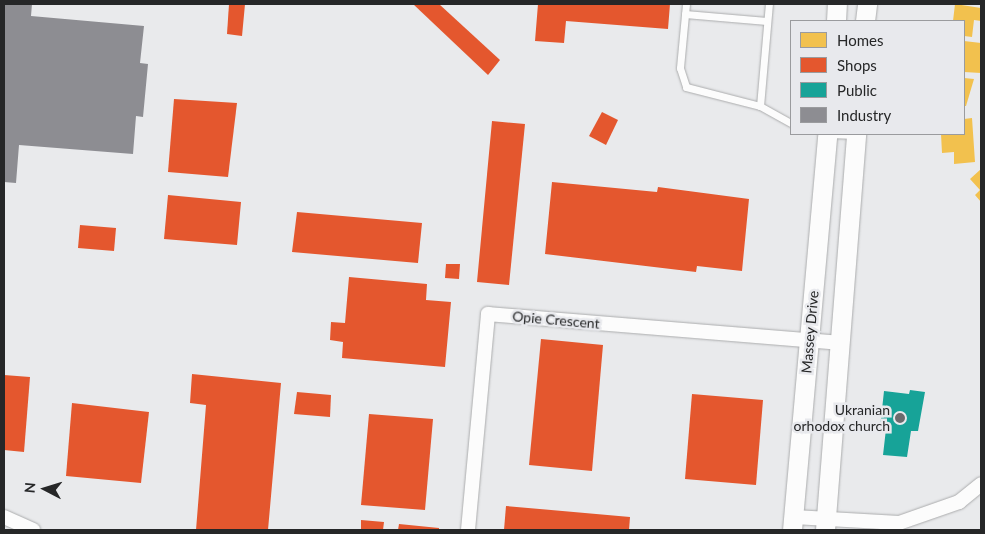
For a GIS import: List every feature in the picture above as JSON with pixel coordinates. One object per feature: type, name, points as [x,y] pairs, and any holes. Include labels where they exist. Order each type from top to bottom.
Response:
[{"type":"street","points":[[836,20],[837,4]]},
{"type":"street","points":[[866,20],[867,4]]},
{"type":"street","name":"Massey Drive","points":[[793,524],[827,135]]},
{"type":"street","points":[[825,525],[841,343],[856,135]]},
{"type":"street","name":"Opie Crescent","points":[[468,530],[488,314],[841,343]]},
{"type":"street","points":[[793,524],[899,523],[959,502],[981,484]]},
{"type":"street","points":[[4,517],[33,530]]},
{"type":"lane","points":[[686,4],[680,68],[686,87],[760,106],[790,122]]},
{"type":"lane","points":[[760,106],[769,4]]},
{"type":"lane","points":[[685,14],[767,21]]},
{"type":"building: Homes","points":[[955,4],[981,8],[981,21],[974,20],[972,37],[965,36],[965,20],[953,20]]},
{"type":"building: Homes","points":[[965,41],[981,43],[981,73],[965,72]]},
{"type":"building: Homes","points":[[965,78],[974,79],[966,106]]},
{"type":"building: Homes","points":[[972,118],[975,162],[954,164],[954,152],[942,153],[941,135],[965,135],[965,119]]},
{"type":"building: Homes","points":[[981,169],[981,202],[975,195],[980,190],[970,179]]},
{"type":"building: Shops","points":[[229,4],[245,4],[242,36],[227,34]]},
{"type":"building: Shops","points":[[413,4],[439,4],[500,60],[488,75]]},
{"type":"building: Shops","points":[[538,4],[670,4],[668,29],[566,21],[564,43],[535,41]]},
{"type":"building: Shops","points":[[174,99],[237,103],[228,177],[168,172]]},
{"type":"building: Shops","points":[[602,112],[618,120],[606,145],[589,136]]},
{"type":"building: Shops","points":[[492,121],[525,124],[509,285],[477,282]]},
{"type":"building: Shops","points":[[552,182],[657,192],[658,187],[749,199],[742,271],[697,266],[696,272],[545,254]]},
{"type":"building: Shops","points":[[168,195],[241,202],[237,245],[164,239]]},
{"type":"building: Shops","points":[[297,212],[422,223],[418,263],[292,252]]},
{"type":"building: Shops","points":[[80,225],[116,228],[114,251],[78,248]]},
{"type":"building: Shops","points":[[446,264],[460,264],[459,279],[445,278]]},
{"type":"building: Shops","points":[[349,277],[427,284],[426,300],[451,302],[445,367],[342,358],[343,342],[330,340],[331,322],[345,323]]},
{"type":"building: Shops","points":[[541,339],[603,345],[592,471],[529,465]]},
{"type":"building: Shops","points":[[192,374],[281,383],[268,530],[196,530],[206,405],[190,403]]},
{"type":"building: Shops","points":[[4,375],[30,377],[24,452],[4,450]]},
{"type":"building: Shops","points":[[297,392],[331,395],[330,417],[294,414]]},
{"type":"building: Shops","points":[[692,394],[763,400],[756,485],[685,479]]},
{"type":"building: Shops","points":[[72,403],[149,412],[141,483],[66,476]]},
{"type":"building: Shops","points":[[369,414],[433,419],[425,510],[361,505]]},
{"type":"building: Shops","points":[[506,506],[630,517],[629,530],[504,530]]},
{"type":"building: Shops","points":[[361,520],[384,522],[383,530],[361,530]]},
{"type":"building: Shops","points":[[399,524],[439,528],[439,530],[398,530]]},
{"type":"building: Public","name":"Ukranian orhodox church","points":[[910,390],[925,392],[918,431],[911,431],[907,457],[883,455],[886,429],[880,428],[884,391],[909,394]]},
{"type":"building: Industry","points":[[4,4],[32,4],[31,16],[144,26],[140,63],[148,64],[143,117],[136,116],[133,154],[19,145],[16,183],[4,182]]},
{"type":"place","name":"Ukranian orhodox church","points":[[900,418]]}]
